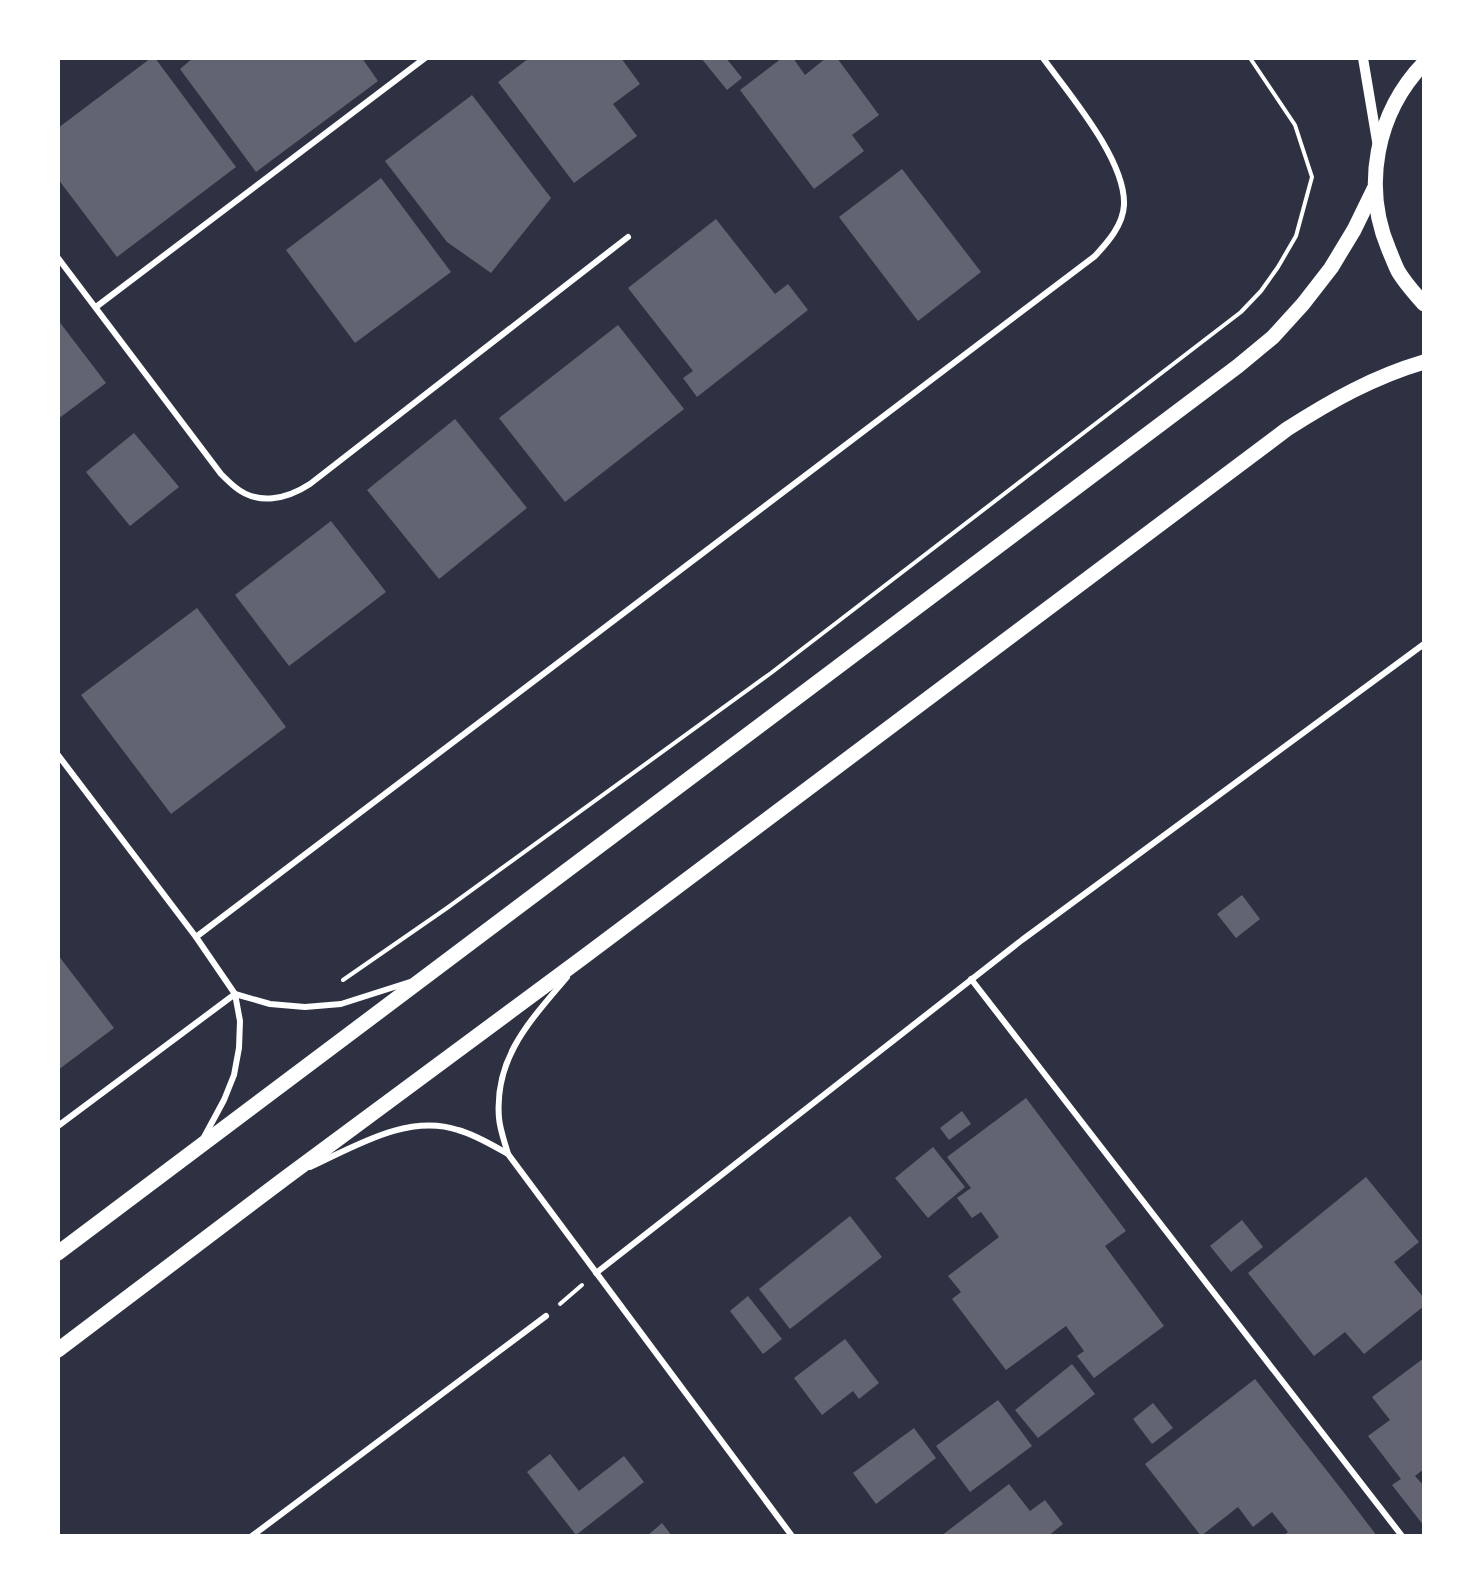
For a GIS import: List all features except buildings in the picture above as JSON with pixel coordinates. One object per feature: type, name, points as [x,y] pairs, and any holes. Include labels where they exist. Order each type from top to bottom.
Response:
[{"type":"main road","points":[[1424,63],[1410,77],[1390,111],[1378,149],[1374,189],[1382,232],[1398,271],[1424,304]]},
{"type":"main road","points":[[58,1253],[1238,366],[1273,337],[1331,268],[1354,230],[1374,189]]},
{"type":"main road","points":[[58,1350],[1287,429],[1351,390],[1424,362]]},
{"type":"street","points":[[96,307],[425,58]]},
{"type":"street","points":[[196,937],[1095,256],[1118,226],[1124,206],[1122,186],[1112,159],[1097,133],[1043,58]]},
{"type":"street","points":[[1363,58],[1378,149]]},
{"type":"street","points":[[58,258],[221,474],[247,495],[259,498],[282,498],[297,493],[310,484],[628,237]]},
{"type":"street","points":[[596,1274],[1022,940],[1424,644]]},
{"type":"street","points":[[58,755],[196,937],[235,994],[240,1021],[239,1048],[234,1075],[199,1148]]},
{"type":"street","points":[[585,956],[526,1026],[505,1066],[500,1092],[499,1119],[508,1154],[792,1536]]},
{"type":"street","points":[[235,994],[270,1004],[305,1007],[341,1004],[427,976]]},
{"type":"street","points":[[971,979],[1402,1536]]},
{"type":"street","points":[[58,1126],[235,994]]},
{"type":"street","points":[[284,1179],[387,1132],[414,1126],[432,1125],[456,1129],[479,1138],[508,1154]]},
{"type":"street","points":[[252,1536],[546,1316]]},
{"type":"path","points":[[343,980],[447,908],[771,673],[1241,312],[1267,283],[1296,236],[1312,177],[1295,125],[1250,58]]},
{"type":"path","points":[[546,1316],[596,1274]]}]
